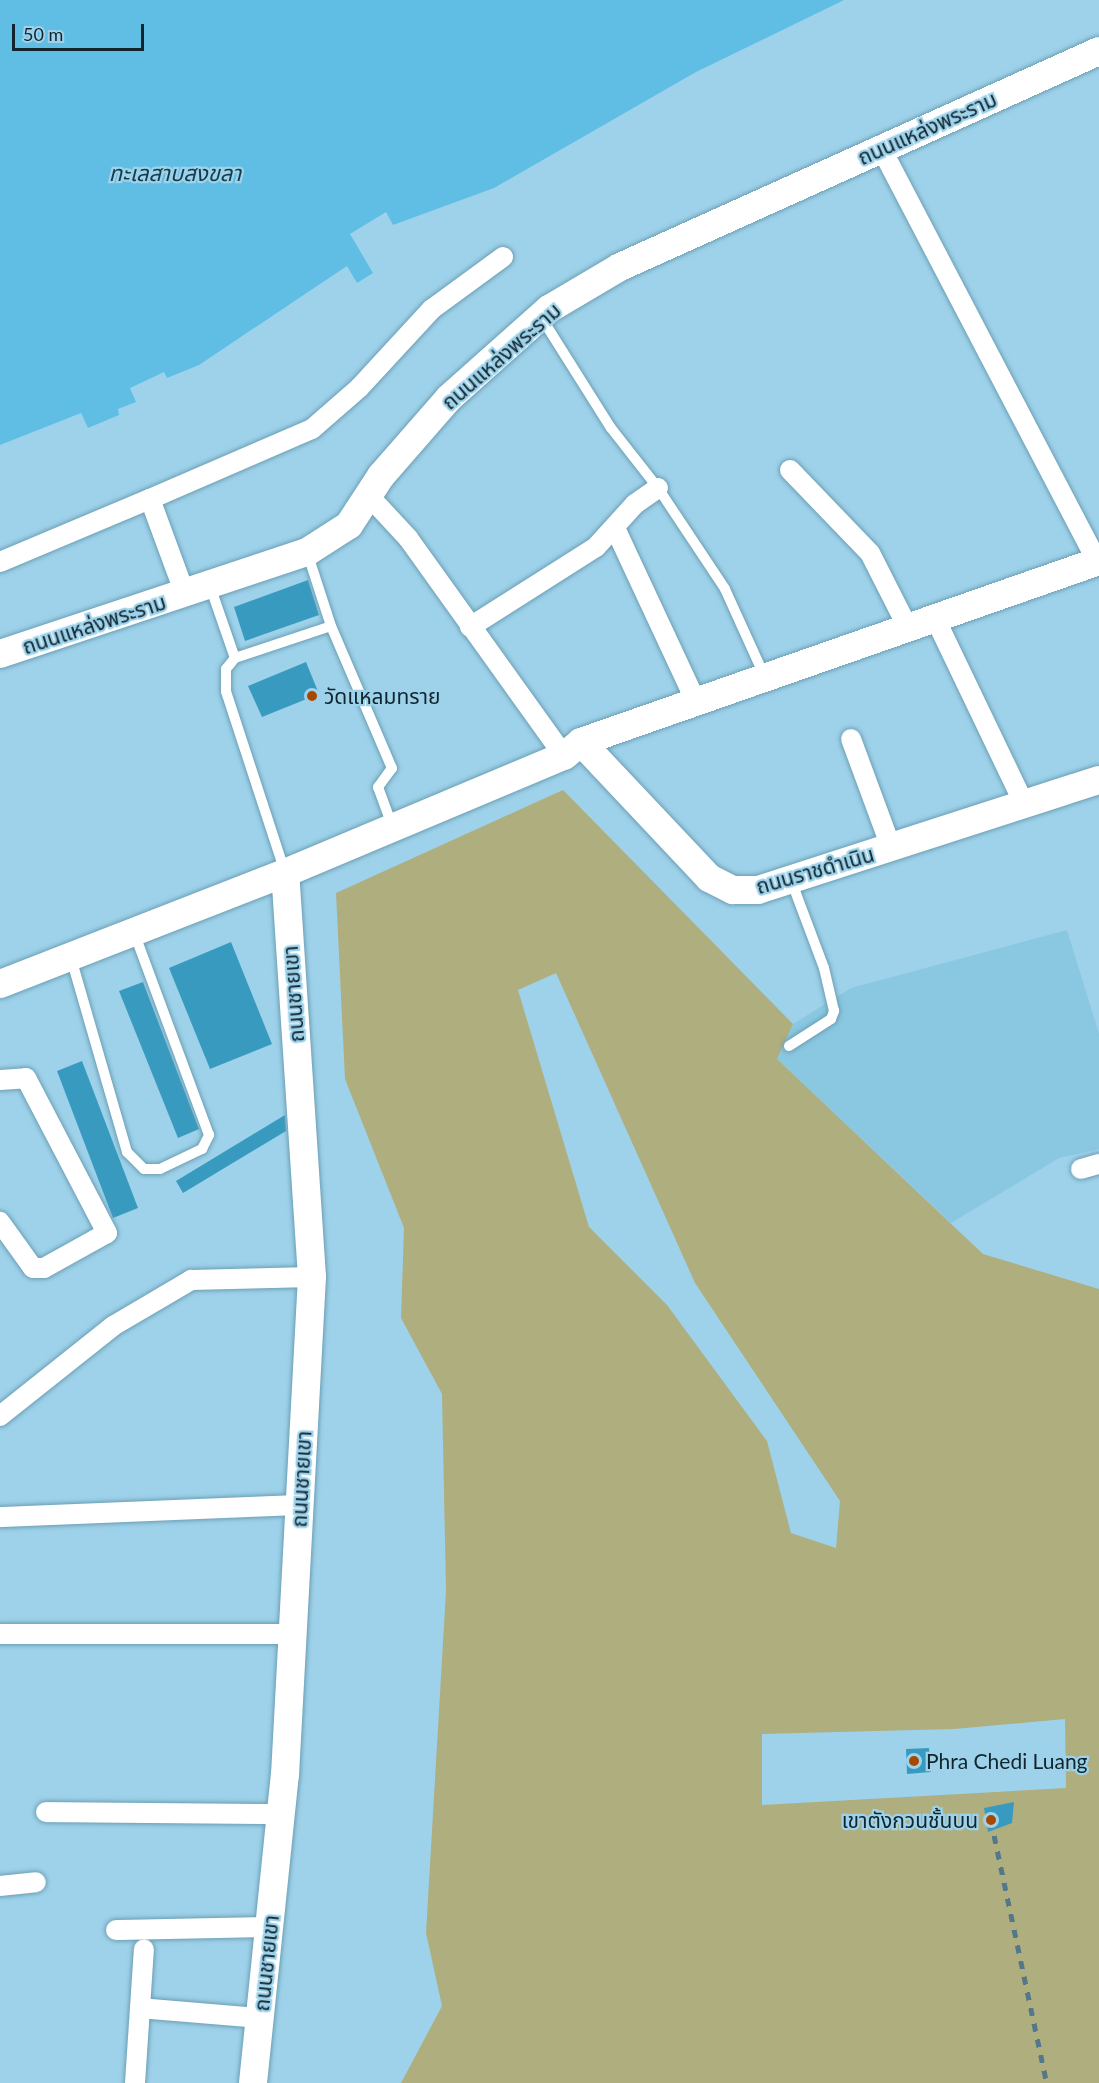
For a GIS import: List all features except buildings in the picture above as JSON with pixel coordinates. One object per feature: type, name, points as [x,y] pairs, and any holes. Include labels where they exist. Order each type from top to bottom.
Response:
[{"type":"street","name":"ถนนแหล่งพระราม","points":[[0,654],[307,552],[349,525],[369,496],[449,398],[541,317],[620,267],[1099,51]]},
{"type":"street","points":[[0,984],[133,929],[285,873],[573,749],[696,702],[1098,562],[881,148]]},
{"type":"street","points":[[0,562],[312,429],[364,382],[432,309],[503,257]]},
{"type":"street","points":[[790,470],[870,553],[908,628]]},
{"type":"street","points":[[470,627],[589,552],[615,528],[635,504],[658,488]]},
{"type":"street","points":[[369,496],[404,532],[470,627],[573,749]]},
{"type":"street","points":[[150,499],[197,590]]},
{"type":"street","points":[[615,528],[696,702]]},
{"type":"street","points":[[936,618],[1024,804]]},
{"type":"street","points":[[851,739],[891,847]]},
{"type":"street","name":"ถนนราชดำเนิน","points":[[573,749],[709,878],[733,890],[758,890],[1099,780]]},
{"type":"street","name":"ถนนชายเขา","points":[[254,2083],[281,1814],[312,1277],[285,873]]},
{"type":"street","points":[[0,1080],[26,1078],[107,1233],[44,1268],[33,1268],[0,1222]]},
{"type":"street","points":[[0,1416],[113,1326],[191,1280],[312,1277]]},
{"type":"street","points":[[0,1517],[300,1505]]},
{"type":"street","points":[[0,1634],[291,1634]]},
{"type":"street","points":[[46,1812],[281,1814]]},
{"type":"street","points":[[0,1886],[36,1882]]},
{"type":"street","points":[[116,1930],[269,1927]]},
{"type":"street","points":[[135,2083],[144,1949]]},
{"type":"street","points":[[140,2008],[260,2018]]},
{"type":"lane","points":[[541,317],[611,428],[658,488],[725,589],[765,678]]},
{"type":"lane","points":[[307,552],[331,626],[392,768],[378,787],[393,828]]},
{"type":"lane","points":[[197,590],[235,658]]},
{"type":"lane","points":[[285,873],[226,691],[226,669],[235,658],[331,626]]},
{"type":"lane","points":[[789,1047],[831,1019],[834,1011],[824,968],[790,879]]},
{"type":"lane","points":[[70,955],[127,1152],[144,1168],[160,1169],[202,1149],[209,1135],[133,929]]},
{"type":"shaded area","points":[[563,790],[793,1024],[777,1059],[983,1254],[1099,1289],[1099,2083],[401,2083],[442,2006],[426,1933],[446,1591],[442,1394],[401,1318],[404,1228],[345,1079],[336,893]],"holes":[[[556,973],[695,1283],[840,1501],[836,1548],[791,1533],[767,1441],[667,1305],[589,1227],[518,990]],[[1065,1719],[1066,1788],[762,1805],[762,1734],[954,1729]]]},
{"type":"shaded area","points":[[1067,930],[1099,1034],[1099,1149],[1059,1158],[951,1223],[777,1059],[793,1024],[851,988]]},
{"type":"water","name":"ทะเลสาบสงขลา","points":[[0,0],[844,0],[696,72],[494,188],[393,225],[386,212],[350,234],[373,273],[357,283],[347,266],[199,365],[167,378],[164,372],[130,388],[136,402],[118,409],[119,415],[88,428],[81,413],[0,445]]},
{"type":"railway","points":[[991,1820],[1047,2083]]},
{"type":"place","name":"วัดแหลมทราย","points":[[312,696]]},
{"type":"place","name":"Phra Chedi Luang","points":[[914,1761]]},
{"type":"place","name":"เขาตังกวนชั้นบน","points":[[991,1820]]}]
